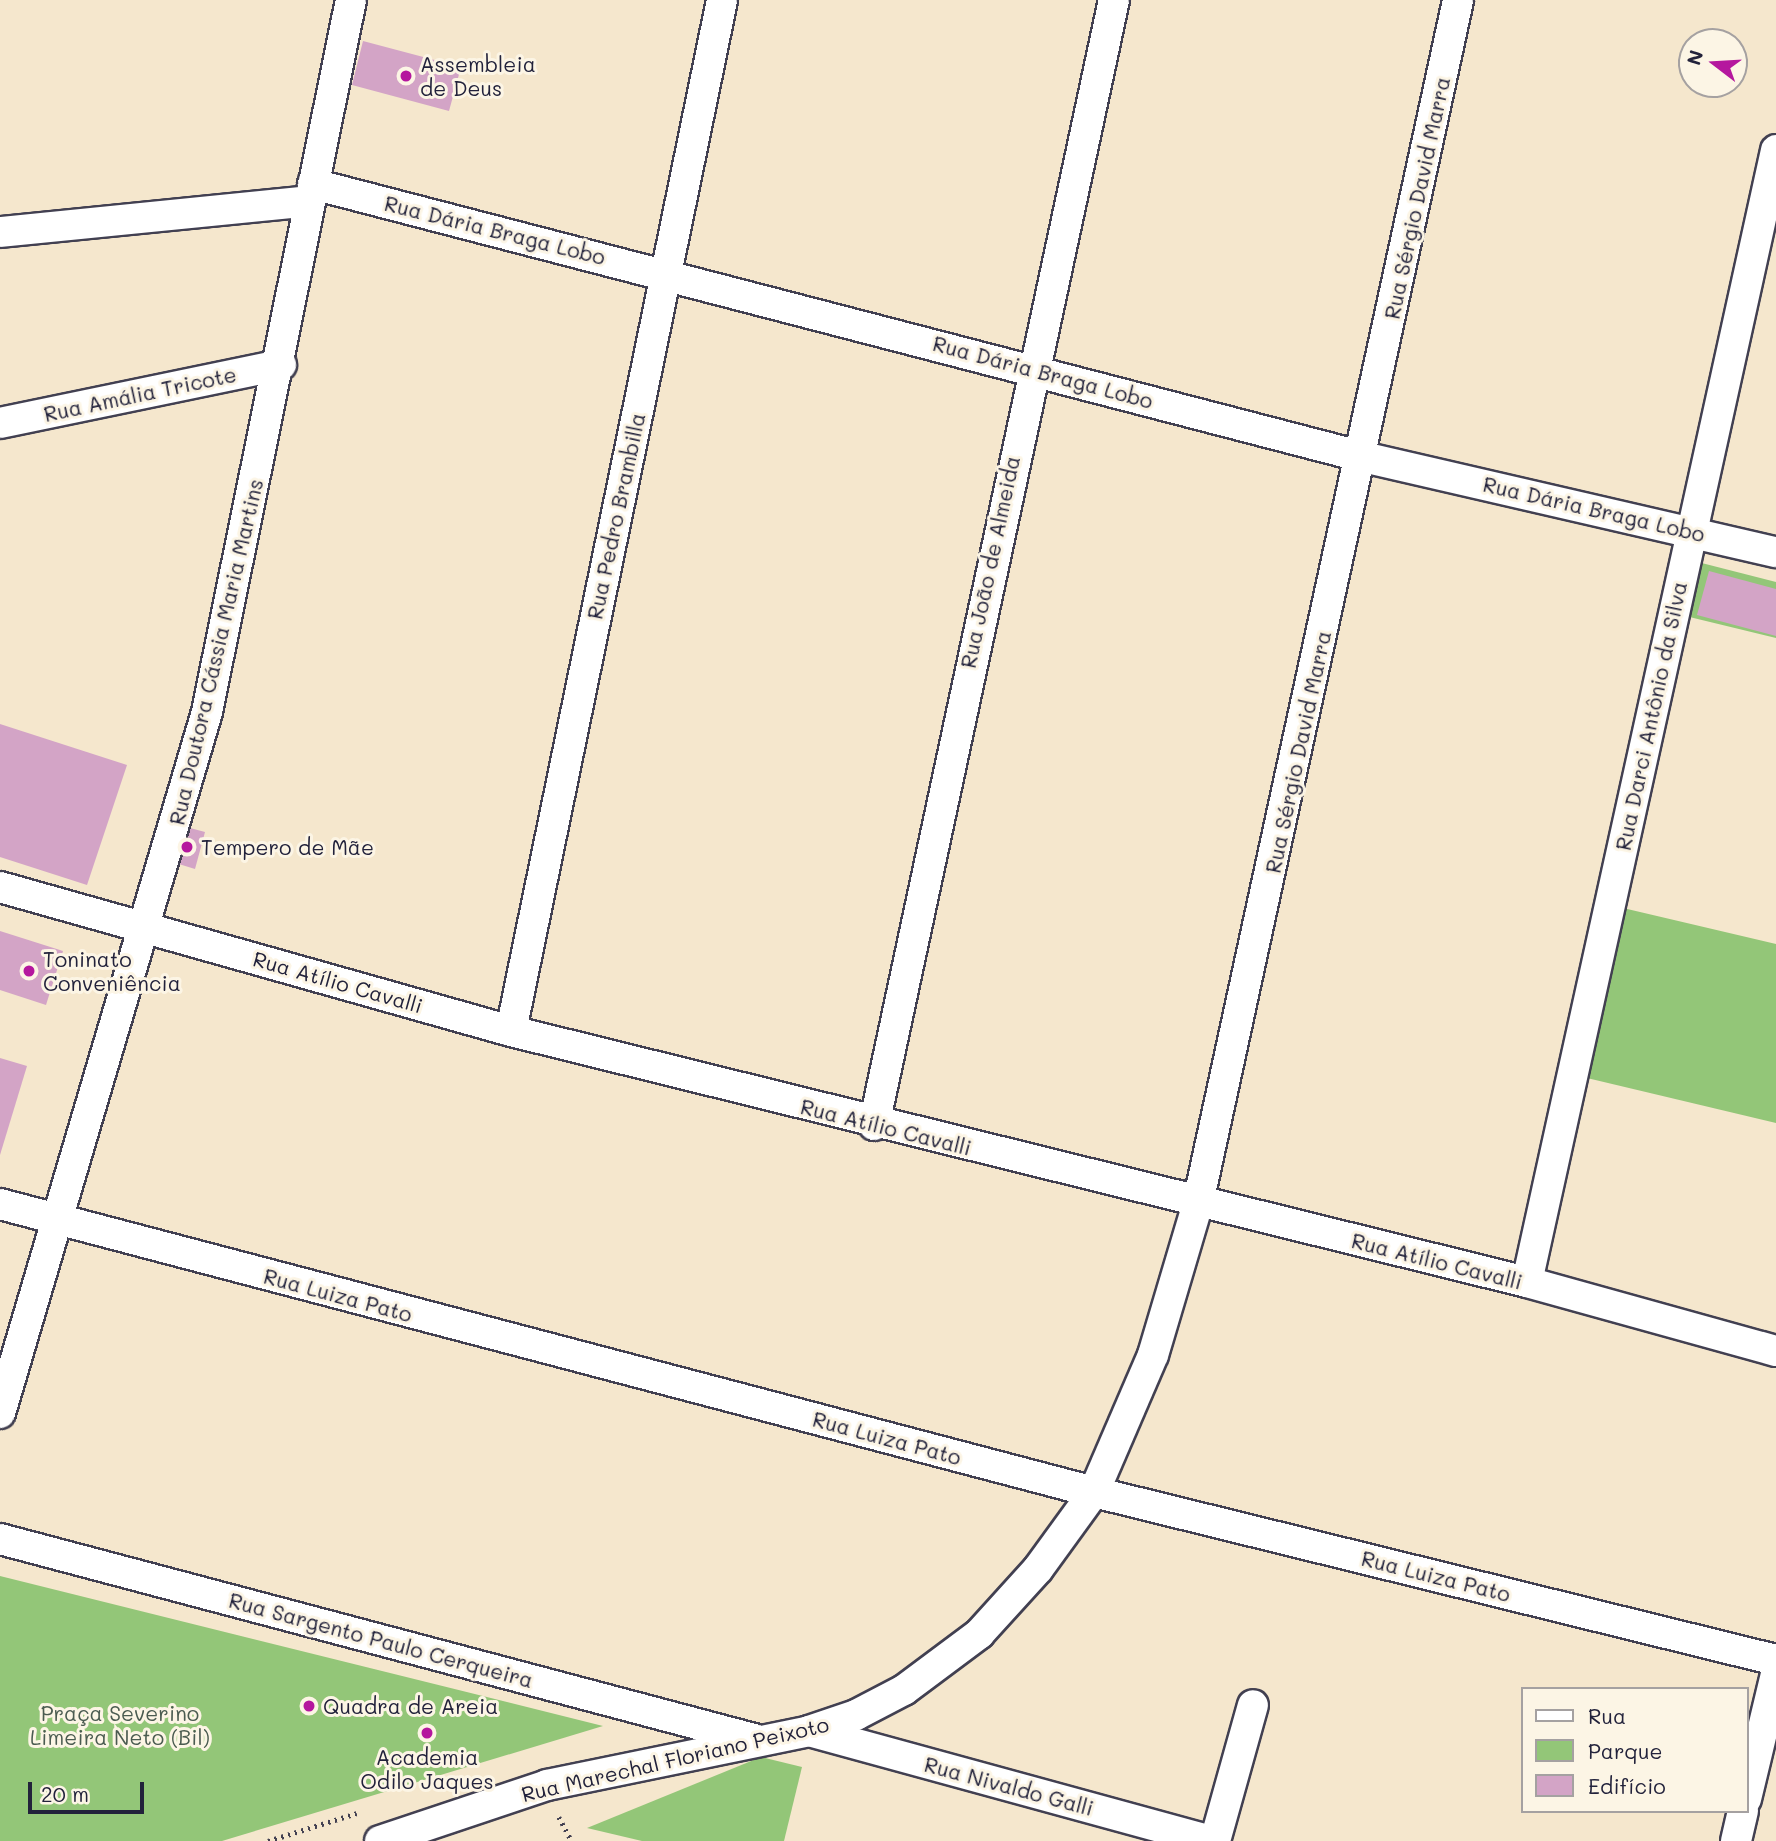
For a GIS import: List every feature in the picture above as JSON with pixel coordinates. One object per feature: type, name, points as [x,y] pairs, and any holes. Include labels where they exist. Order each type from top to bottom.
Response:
[{"type":"street","name":"Rua Doutora Cássia Maria Martins","points":[[0,1413],[148,928],[207,712],[281,365],[311,193],[351,0]]},
{"type":"street","name":"Rua Pedro Brambilla","points":[[511,1031],[722,0]]},
{"type":"street","name":"Rua João de Almeida","points":[[874,1125],[1030,369],[1114,0]]},
{"type":"street","name":"Rua Sérgio David Marra","points":[[1094,1492],[1153,1355],[1198,1203],[1363,457],[1458,0]]},
{"type":"street","name":"Rua Darci Antônio da Silva","points":[[1527,1282],[1776,150]]},
{"type":"street","name":"Rua Dária Braga Lobo","points":[[0,232],[311,193],[666,273],[1363,457],[1692,530],[1776,552]]},
{"type":"street","name":"Rua Amália Tricote","points":[[0,423],[281,365]]},
{"type":"street","name":"Rua Atílio Cavalli","points":[[0,887],[511,1031],[874,1125],[1527,1282],[1776,1351]]},
{"type":"street","name":"Rua Luiza Pato","points":[[0,1204],[58,1222],[1094,1492],[1776,1660]]},
{"type":"street","name":"Rua Marechal Floriano Peixoto","points":[[380,1841],[547,1785],[809,1731],[904,1690],[979,1634],[1038,1569],[1094,1492]]},
{"type":"street","name":"Rua Sargento Paulo Cerqueira","points":[[0,1539],[761,1741]]},
{"type":"street","points":[[1748,1790],[1776,1674]]},
{"type":"street","points":[[1213,1841],[1253,1705]]},
{"type":"street","name":"Rua Nivaldo Galli","points":[[809,1731],[1213,1841]]},
{"type":"street","points":[[1736,1841],[1743,1813]]},
{"type":"path","points":[[268,1841],[372,1809]]},
{"type":"green space","points":[[1686,559],[1776,582],[1776,638],[1673,613]]},
{"type":"green space","points":[[1606,904],[1776,944],[1776,1123],[1566,1073]]},
{"type":"green space","name":"Praça Severino Limeira Neto (Bil)","points":[[0,1576],[603,1726],[222,1841],[0,1841]]},
{"type":"green space","points":[[761,1757],[802,1767],[784,1841],[642,1841],[587,1828]]},
{"type":"building","name":"Assembleia de Deus","points":[[363,41],[461,67],[449,111],[352,85]]},
{"type":"building","points":[[1709,571],[1776,589],[1776,636],[1697,615]]},
{"type":"building","points":[[0,724],[127,765],[87,885],[0,857]]},
{"type":"building","name":"Tempero de Mãe","points":[[179,825],[205,832],[195,869],[169,861]]},
{"type":"building","name":"Toninato Conveniência","points":[[0,931],[63,951],[46,1005],[0,990]]},
{"type":"building","points":[[0,1058],[27,1066],[0,1155]]},
{"type":"place","name":"Assembleia de Deus","points":[[406,76]]},
{"type":"place","name":"Tempero de Mãe","points":[[187,847]]},
{"type":"place","name":"Toninato Conveniência","points":[[29,971]]},
{"type":"place","name":"Quadra de Areia","points":[[309,1706]]},
{"type":"place","name":"Academia Odilo Jaques","points":[[427,1733]]}]
